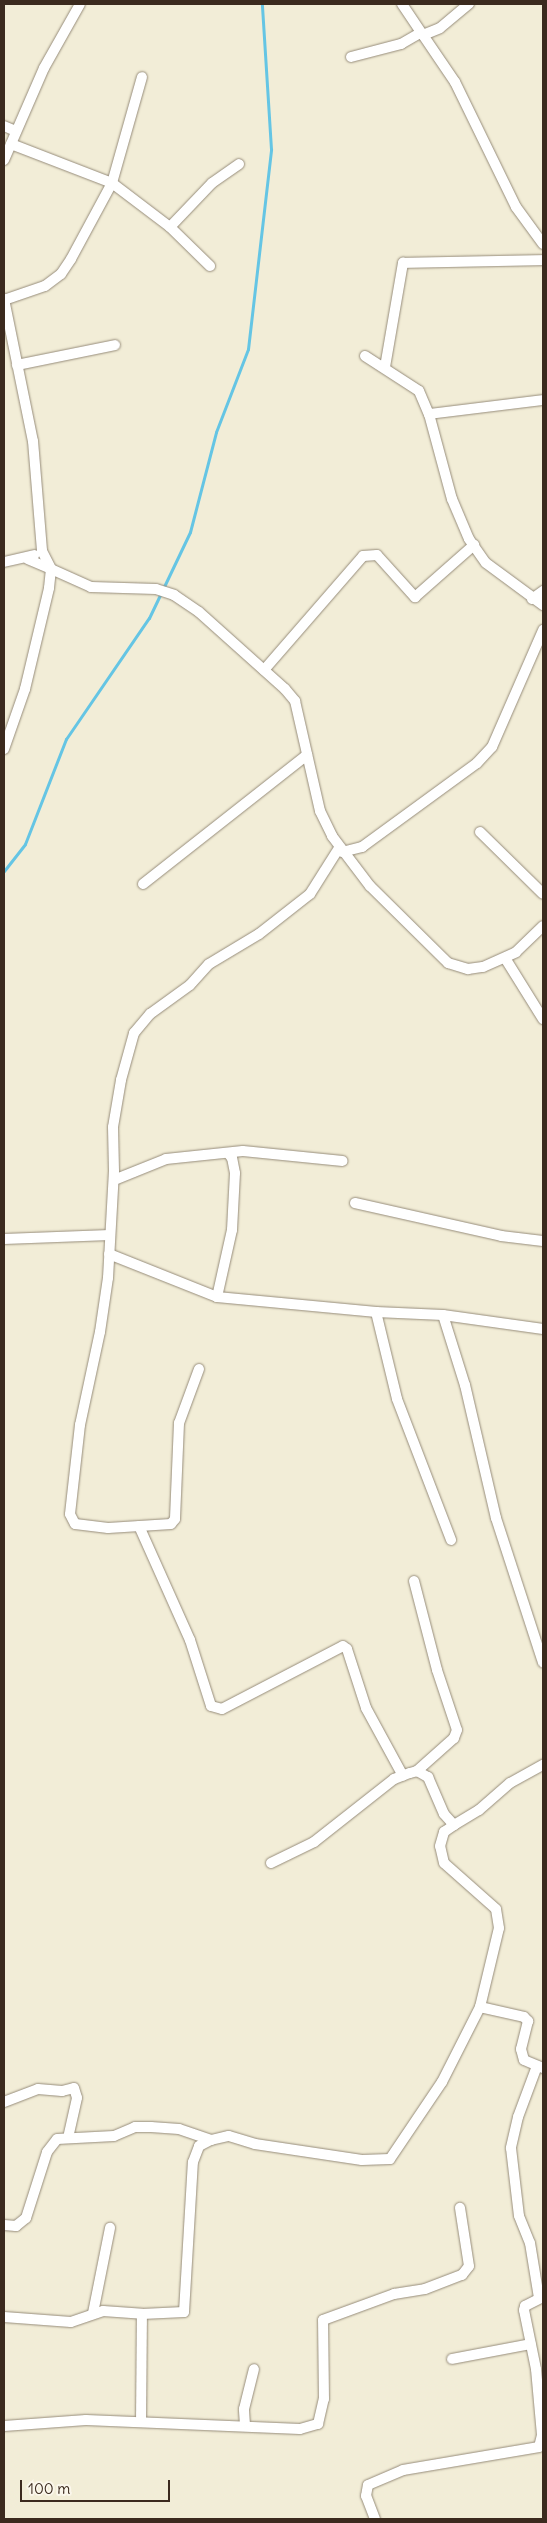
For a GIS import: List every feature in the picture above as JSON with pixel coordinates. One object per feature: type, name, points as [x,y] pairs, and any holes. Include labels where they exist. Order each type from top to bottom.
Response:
[{"type":"street","points":[[4,160],[44,68],[80,4]]},
{"type":"street","points":[[402,4],[455,82],[516,207],[543,244]]},
{"type":"street","points":[[351,57],[402,44],[421,34],[440,28],[468,4]]},
{"type":"street","points":[[4,749],[7,726],[25,689],[45,615],[50,569],[42,551],[38,469],[17,365],[7,330],[4,300],[28,294],[61,274],[112,183],[142,77]]},
{"type":"street","points":[[4,126],[16,131]]},
{"type":"street","points":[[11,144],[112,183],[170,227],[210,266]]},
{"type":"street","points":[[170,227],[212,183],[240,164]]},
{"type":"street","points":[[385,367],[403,263],[543,260]]},
{"type":"street","points":[[17,365],[115,344]]},
{"type":"street","points":[[365,356],[419,390],[430,414],[452,499],[474,545],[486,563],[543,606]]},
{"type":"street","points":[[430,414],[543,400]]},
{"type":"street","points":[[264,670],[362,556],[377,555],[415,597],[474,545]]},
{"type":"street","points":[[4,562],[28,559],[42,551]]},
{"type":"street","points":[[28,559],[91,587],[156,589],[174,595],[199,612],[264,670],[295,701],[320,811],[341,850],[430,948],[448,963],[475,969],[505,958],[543,926]]},
{"type":"street","points":[[532,599],[543,591]]},
{"type":"street","points":[[199,1369],[179,1423],[175,1519],[171,1524],[108,1528],[75,1524],[70,1514],[81,1419],[106,1304],[114,1180],[115,1115],[128,1053],[140,1024],[190,985],[209,964],[293,910],[310,894],[341,850],[362,846],[477,763],[492,747],[543,630]]},
{"type":"street","points":[[142,884],[307,755]]},
{"type":"street","points":[[480,832],[543,894]]},
{"type":"street","points":[[505,958],[543,1019]]},
{"type":"street","points":[[114,1180],[166,1159],[228,1153],[254,1151],[343,1161]]},
{"type":"street","points":[[217,1297],[232,1230],[235,1173],[232,1158],[228,1153]]},
{"type":"street","points":[[355,1203],[501,1236],[543,1241]]},
{"type":"street","points":[[4,1238],[110,1235]]},
{"type":"street","points":[[109,1254],[217,1297],[376,1312],[443,1315],[543,1329]]},
{"type":"street","points":[[376,1312],[397,1399],[450,1540]]},
{"type":"street","points":[[443,1315],[465,1385],[492,1503],[543,1663]]},
{"type":"street","points":[[139,1526],[190,1640],[211,1706],[222,1709],[343,1646],[347,1649],[366,1708],[403,1776]]},
{"type":"street","points":[[271,1863],[314,1842],[403,1776],[417,1771],[454,1738],[457,1730],[437,1670],[414,1581]]},
{"type":"street","points":[[4,2317],[71,2322],[102,2310],[142,2314],[184,2312],[193,2162],[199,2146],[211,2140],[229,2136],[255,2144],[362,2160],[390,2159],[442,2082],[480,2007],[498,1919],[496,1909],[444,1863],[440,1846],[444,1832],[479,1810],[510,1783],[543,1766]]},
{"type":"street","points":[[417,1771],[428,1778],[444,1814],[454,1825]]},
{"type":"street","points":[[375,2519],[366,2496],[368,2485],[403,2470],[539,2447],[542,2435],[531,2344],[524,2310],[525,2306],[541,2297],[530,2244],[519,2216],[511,2148],[518,2117],[540,2067],[524,2060],[521,2049],[528,2021],[524,2017],[480,2007]]},
{"type":"street","points":[[4,2102],[38,2089],[62,2091],[74,2088],[77,2098],[68,2138]]},
{"type":"street","points":[[4,2225],[16,2226],[26,2218],[47,2152],[56,2139],[114,2136],[135,2127],[151,2127],[179,2129],[211,2140]]},
{"type":"street","points":[[4,2426],[86,2420],[245,2425],[300,2429],[318,2424],[324,2399],[323,2320],[394,2294],[425,2289],[462,2275],[469,2266],[460,2208]]},
{"type":"street","points":[[93,2313],[110,2228]]},
{"type":"street","points":[[141,2422],[142,2314]]},
{"type":"street","points":[[452,2359],[531,2344]]},
{"type":"street","points":[[245,2425],[244,2409],[254,2369]]},
{"type":"waterway","points":[[4,871],[25,844],[66,739],[149,618],[190,532],[216,432],[248,349],[271,149],[262,4]]}]
